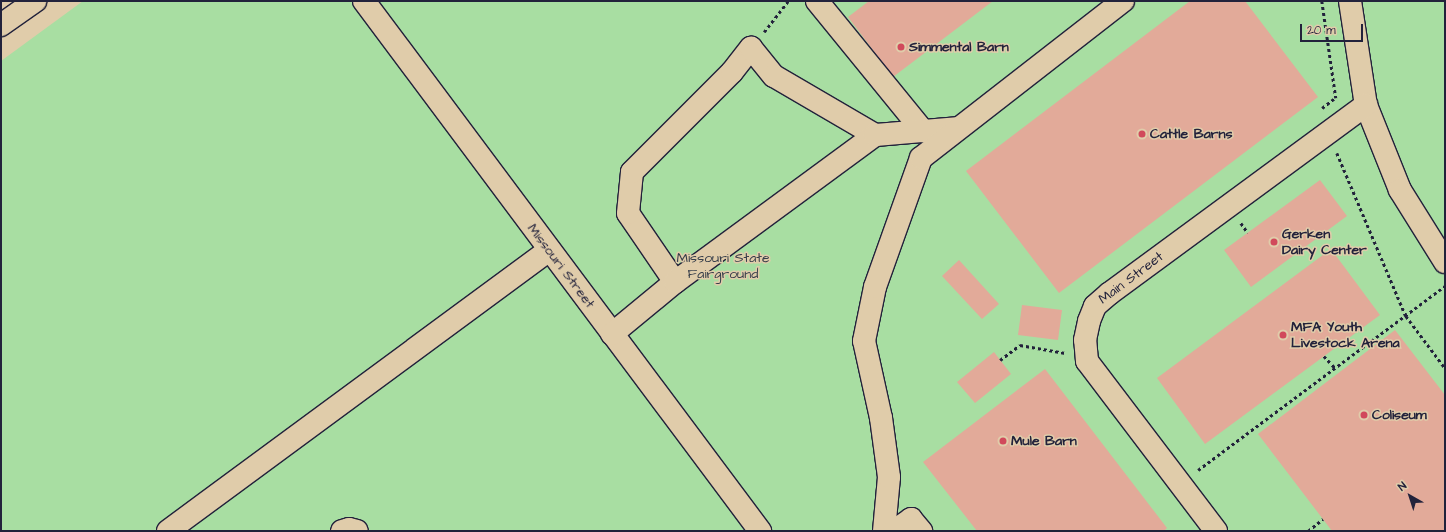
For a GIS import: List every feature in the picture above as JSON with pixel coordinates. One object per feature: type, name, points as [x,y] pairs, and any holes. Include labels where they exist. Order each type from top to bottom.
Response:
[{"type":"street","points":[[1,25],[35,1]]},
{"type":"street","name":"Missouri Street","points":[[364,1],[760,531]]},
{"type":"street","points":[[816,1],[923,131]]},
{"type":"street","points":[[884,531],[889,477],[881,418],[864,341],[875,287],[921,158],[1122,1]]},
{"type":"street","points":[[1350,1],[1366,105],[1400,190],[1445,262]]},
{"type":"street","points":[[675,282],[628,214],[632,172],[732,72],[752,48],[774,76],[875,135]]},
{"type":"street","name":"Main Street","points":[[1216,531],[1087,361],[1085,340],[1095,306],[1366,105]]},
{"type":"street","points":[[612,334],[675,282],[875,135],[958,128]]},
{"type":"street","points":[[168,531],[550,250]]},
{"type":"street","points":[[894,531],[911,519],[921,531]]},
{"type":"street","points":[[342,531],[357,531]]},
{"type":"path","points":[[752,48],[788,1]]},
{"type":"path","points":[[1322,1],[1336,97],[1332,142],[1406,316],[1445,368]]},
{"type":"path","points":[[1180,484],[1445,286]]},
{"type":"path","points":[[1324,356],[1335,368]]},
{"type":"path","points":[[1308,531],[1323,519]]},
{"type":"green space","name":"Missouri State Fairground","points":[[83,1],[1445,1],[1445,531],[1,531],[1,61]]},
{"type":"building","name":"Simmental Barn","points":[[869,1],[993,1],[893,77],[848,17]]},
{"type":"building","name":"Cattle Barns","points":[[1190,1],[1245,1],[1318,97],[1059,293],[966,171]]},
{"type":"building","name":"Gerken Dairy Center","points":[[1320,180],[1347,216],[1251,287],[1224,250]]},
{"type":"building","name":"MFA Youth Livestock Arena","points":[[1331,249],[1380,315],[1205,444],[1157,378]]},
{"type":"building","points":[[959,260],[999,304],[982,319],[942,276]]},
{"type":"building","points":[[1022,305],[1062,310],[1058,340],[1018,335]]},
{"type":"building","name":"Coliseum","points":[[1395,330],[1445,395],[1445,531],[1332,531],[1258,434]]},
{"type":"building","points":[[994,352],[1011,374],[975,403],[957,382]]},
{"type":"building","points":[[1045,369],[1167,528],[1164,531],[977,531],[923,462]]},
{"type":"place","name":"Simmental Barn","points":[[901,47]]},
{"type":"place","name":"Cattle Barns","points":[[1142,134]]},
{"type":"place","name":"Gerken Dairy Center","points":[[1274,242]]},
{"type":"place","name":"MFA Youth Livestock Arena","points":[[1283,335]]},
{"type":"place","name":"Coliseum","points":[[1364,415]]},
{"type":"place","name":"Mule Barn","points":[[1003,441]]}]
